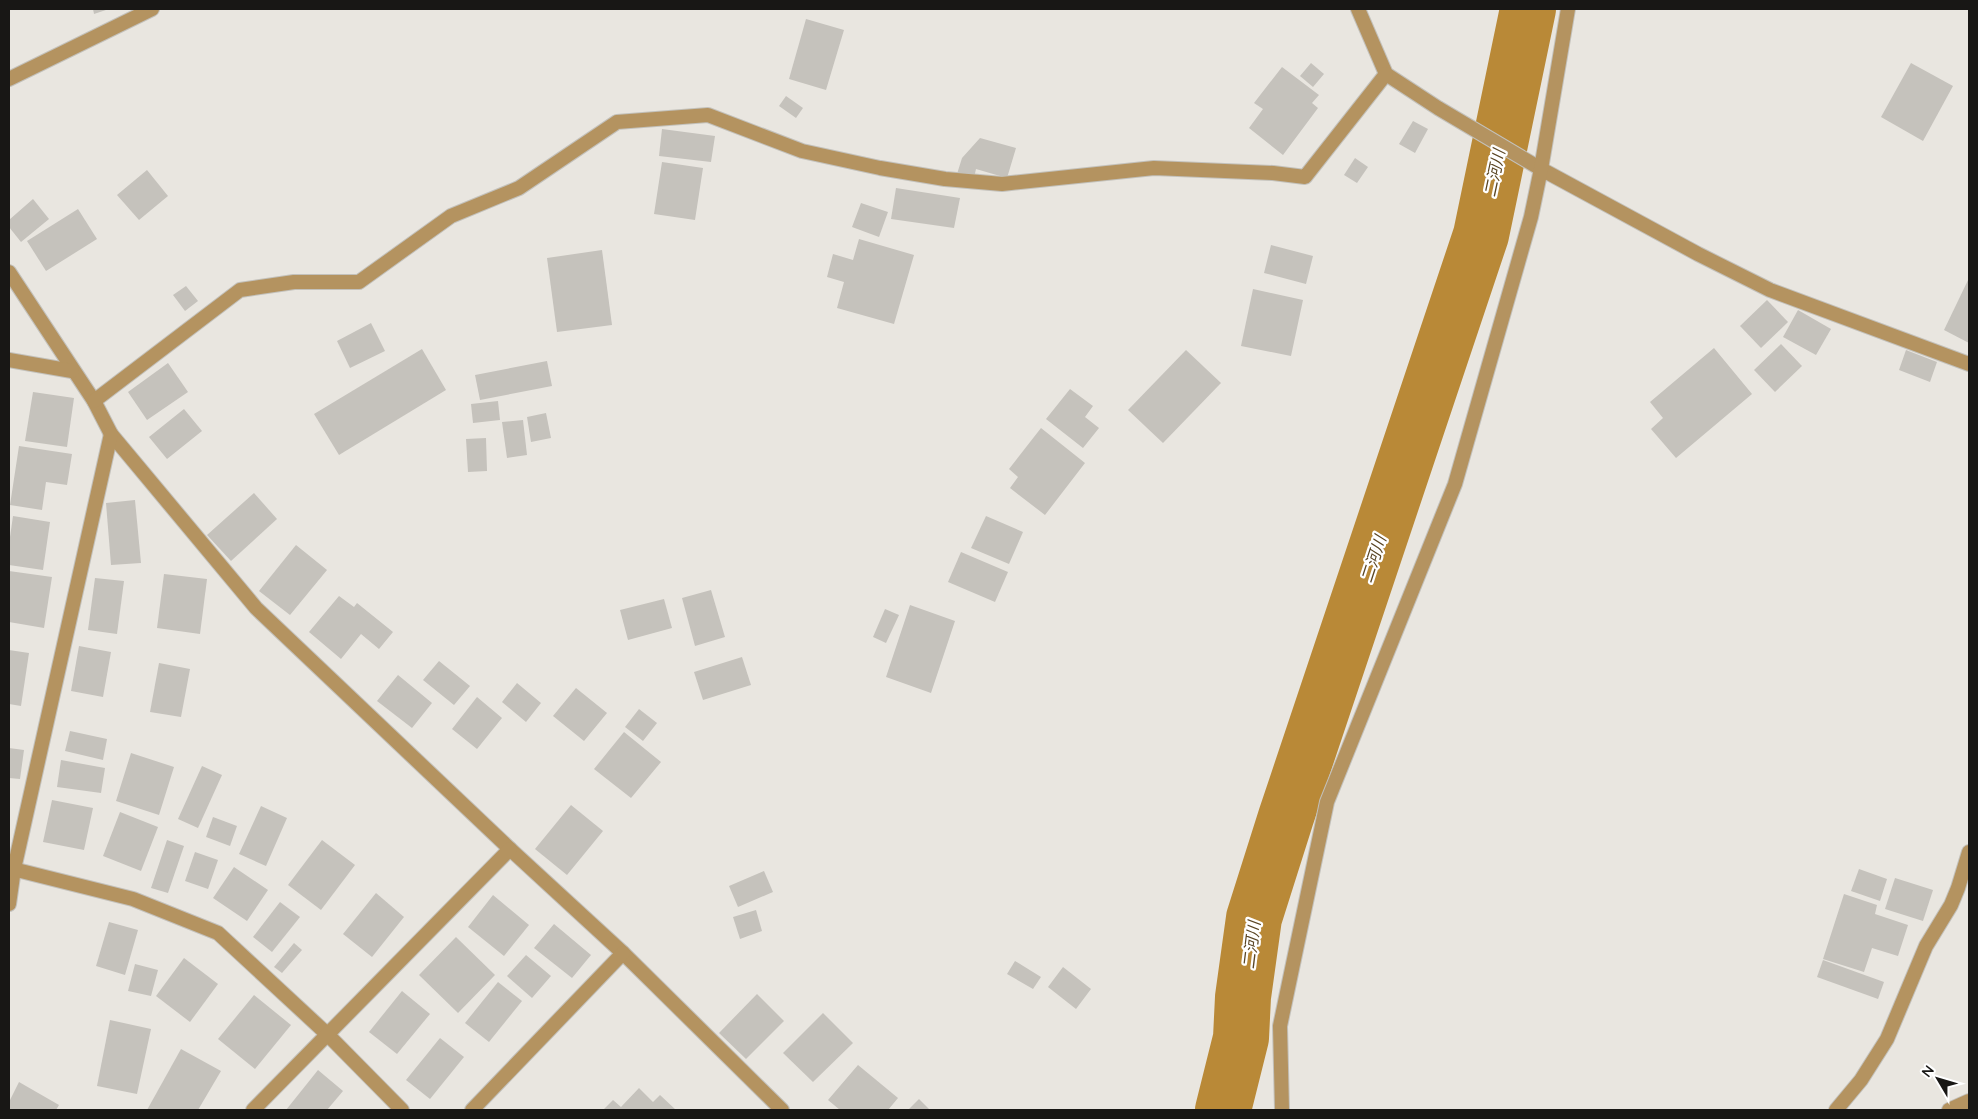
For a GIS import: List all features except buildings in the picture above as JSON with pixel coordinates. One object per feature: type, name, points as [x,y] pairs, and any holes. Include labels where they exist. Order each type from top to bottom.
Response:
[{"type":"street","points":[[9,79],[152,9]]},
{"type":"street","points":[[1358,9],[1386,74],[1438,108],[1541,169],[1698,254],[1770,290],[1969,364]]},
{"type":"street","points":[[1282,1110],[1280,1026],[1327,802],[1455,484],[1530,217],[1541,169],[1568,9]]},
{"type":"street","points":[[94,401],[240,290],[294,282],[360,282],[450,216],[519,188],[617,122],[708,115],[802,151],[880,168],[936,177],[1002,184],[1154,168],[1273,173],[1305,178],[1386,74]]},
{"type":"street","points":[[9,272],[72,371],[94,401],[111,434],[256,608],[510,850],[623,953],[782,1110]]},
{"type":"street","points":[[9,360],[72,371]]},
{"type":"street","points":[[9,904],[11,868],[111,434]]},
{"type":"street","points":[[253,1110],[510,850]]},
{"type":"street","points":[[1836,1110],[1861,1080],[1887,1039],[1926,946],[1955,896],[1969,852]]},
{"type":"street","points":[[11,868],[133,899],[218,933],[327,1034],[402,1110]]},
{"type":"street","points":[[472,1110],[623,953]]},
{"type":"street","points":[[1949,1110],[1969,1101]]},
{"type":"waterway","name":"二河川","points":[[1223,1110],[1241,1038],[1243,997],[1254,918],[1481,235],[1528,9]]}]
